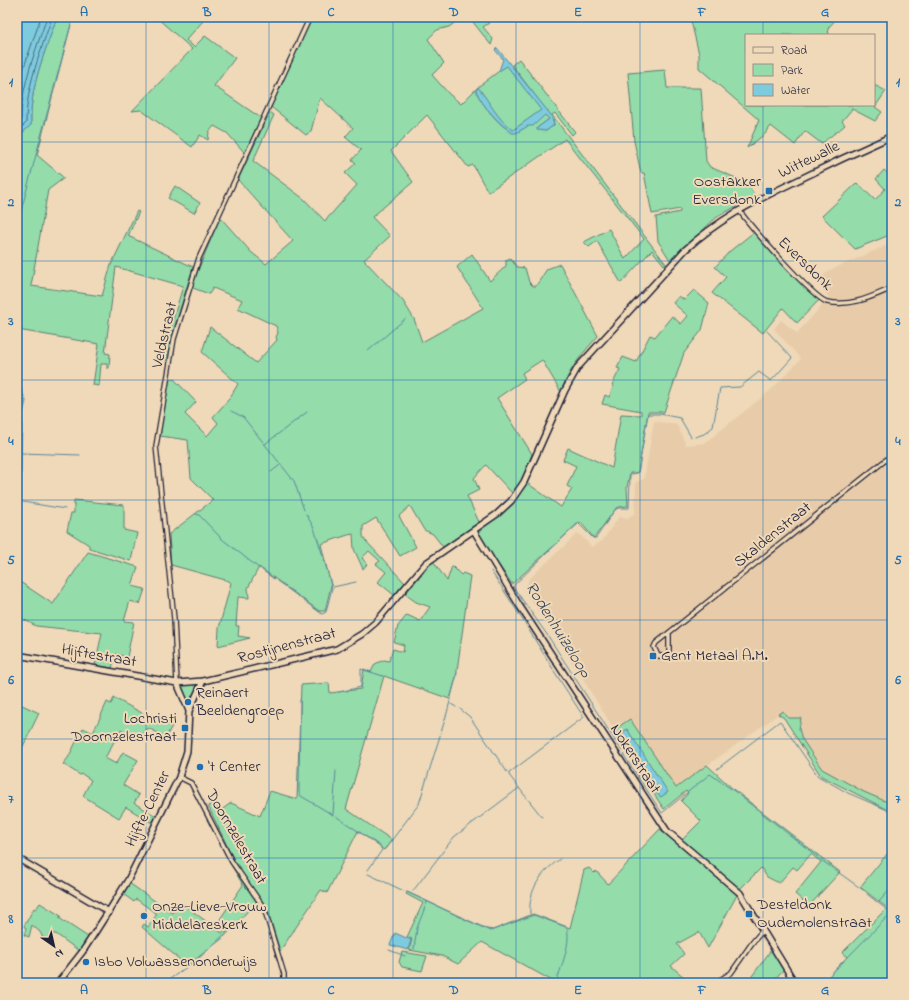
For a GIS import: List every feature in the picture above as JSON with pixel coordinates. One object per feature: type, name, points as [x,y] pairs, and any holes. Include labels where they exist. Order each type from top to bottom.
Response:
[{"type":"street","name":"Veldstraat","points":[[177,683],[174,619],[156,446],[174,339],[199,258],[310,17]]},
{"type":"street","name":"Wittewalle","points":[[474,531],[502,510],[520,489],[565,390],[584,359],[685,250],[704,234],[739,210],[865,146],[892,136]]},
{"type":"street","name":"Eversdonk","points":[[739,210],[775,253],[820,299],[841,304],[853,303],[892,288]]},
{"type":"street","name":"Skaldenstraat","points":[[669,634],[669,654],[667,656],[658,656],[654,647],[656,643],[892,455]]},
{"type":"street","name":"Rostijnenstraat","points":[[177,683],[203,681],[321,653],[350,642],[376,622],[426,563],[474,531]]},
{"type":"street","name":"Nokerstraat","points":[[474,531],[527,618],[667,831],[740,893],[795,983]]},
{"type":"street","name":"Hijftestraat","points":[[17,655],[177,683]]},
{"type":"street","name":"Hijfte-Center","points":[[58,983],[83,951],[128,880],[179,777],[187,751],[189,711],[203,681]]},
{"type":"street","name":"Hijfte-Center","points":[[177,683],[189,711]]},
{"type":"street","name":"Doornzelestraat","points":[[179,777],[191,783],[232,862],[264,908],[284,974],[284,983]]},
{"type":"street","points":[[17,858],[109,912]]},
{"type":"street","points":[[715,983],[732,972],[763,930]]},
{"type":"shaded area","points":[[890,244],[892,245],[892,804],[864,793],[825,772],[802,739],[799,729],[783,711],[676,788],[630,719],[620,726],[612,726],[556,636],[526,593],[528,580],[578,533],[592,547],[602,541],[619,517],[627,518],[635,513],[636,482],[644,479],[654,421],[677,425],[686,445],[705,443],[771,390],[801,359],[774,329],[781,320],[797,333],[829,298],[817,282],[828,271]]},
{"type":"green space","points":[[57,17],[73,17],[37,155],[64,178],[48,190],[31,286],[102,296],[111,265],[137,211],[139,212],[128,236],[193,267],[174,329],[168,361],[166,361],[171,326],[183,286],[116,267],[105,353],[110,354],[109,368],[107,368],[107,364],[101,364],[99,386],[93,385],[99,344],[18,330],[17,336],[17,153],[21,134],[31,125],[31,111],[35,84]]},
{"type":"green space","points":[[156,17],[199,17],[203,21],[186,40],[194,47],[205,36],[235,58],[214,86],[261,118],[245,153],[227,133],[214,126],[209,132],[208,140],[200,135],[192,147],[141,110],[132,111],[192,49]]},
{"type":"green space","points":[[311,17],[462,17],[449,27],[437,30],[428,39],[444,63],[432,75],[449,94],[461,104],[478,87],[507,65],[542,110],[513,130],[494,112],[485,101],[480,90],[476,91],[478,95],[494,117],[506,128],[518,132],[545,114],[549,119],[537,128],[546,131],[554,125],[553,119],[512,65],[519,59],[575,132],[572,135],[555,113],[552,115],[666,264],[664,265],[652,250],[621,283],[597,241],[589,247],[584,242],[609,229],[625,259],[644,239],[565,139],[488,192],[473,165],[468,167],[427,115],[391,151],[413,182],[372,217],[390,236],[364,260],[403,301],[414,319],[422,342],[483,308],[457,267],[472,254],[490,281],[506,266],[506,260],[510,258],[517,267],[525,268],[529,282],[533,286],[536,286],[547,269],[560,264],[598,336],[572,369],[561,392],[542,360],[522,373],[525,379],[497,398],[532,454],[523,478],[512,493],[486,465],[474,478],[479,490],[467,496],[479,522],[443,547],[433,534],[424,530],[410,506],[399,516],[416,547],[400,556],[376,518],[363,526],[363,536],[365,540],[405,583],[394,595],[378,582],[386,572],[376,564],[380,561],[369,551],[362,558],[367,564],[363,569],[354,549],[353,534],[348,535],[321,544],[331,586],[325,611],[319,611],[259,567],[248,588],[249,598],[238,597],[236,626],[239,626],[238,636],[250,638],[218,646],[219,628],[231,583],[229,581],[171,565],[169,534],[213,500],[191,478],[188,440],[160,436],[168,380],[174,379],[196,402],[185,414],[207,436],[218,423],[213,417],[229,399],[238,384],[202,352],[210,327],[256,363],[277,340],[276,337],[278,333],[276,326],[238,308],[242,300],[213,288],[209,294],[193,288],[192,285],[220,217],[251,252],[266,264],[293,241],[238,180],[270,112],[274,115],[253,161],[304,199],[325,221],[357,185],[345,173],[356,163],[352,160],[361,150],[345,137],[353,128],[320,98],[311,131],[306,135],[271,107]]},
{"type":"green space","points":[[469,17],[484,17],[489,23],[483,27],[493,39],[491,45]]},
{"type":"green space","points":[[690,17],[753,17],[772,21],[773,17],[838,17],[828,28],[829,34],[745,34],[745,106],[875,106],[875,86],[886,91],[875,107],[882,112],[875,121],[852,109],[842,121],[845,125],[822,144],[805,131],[795,145],[771,126],[765,134],[747,148],[759,120],[699,68],[699,54]]},
{"type":"green space","points":[[665,70],[667,88],[701,88],[706,161],[710,167],[743,181],[742,183],[749,186],[755,196],[717,217],[670,260],[658,241],[656,217],[680,212],[680,209],[652,214],[644,173],[641,173],[634,141],[628,73]]},
{"type":"green space","points":[[884,170],[892,177],[892,234],[855,249],[822,216],[857,183],[875,200],[885,189],[876,179]]},
{"type":"green space","points":[[175,186],[200,203],[194,213],[168,198]]},
{"type":"green space","points":[[754,232],[819,300],[797,323],[783,308],[763,333],[712,293],[726,277],[715,267],[730,251]]},
{"type":"green space","points":[[694,290],[709,303],[702,330],[684,353],[664,412],[648,412],[638,473],[630,473],[627,487],[628,506],[619,507],[614,511],[594,538],[580,522],[512,584],[480,538],[478,532],[508,508],[527,483],[561,507],[572,489],[567,486],[576,466],[563,460],[568,448],[612,468],[621,414],[641,415],[641,411],[602,404],[605,395],[609,397],[614,385],[612,385],[620,369],[617,368],[623,357],[636,362],[650,335],[655,337],[672,316],[681,324],[688,316],[673,303],[679,296],[684,300]]},
{"type":"green space","points":[[74,500],[124,505],[124,530],[137,533],[131,561],[89,548],[89,545],[67,531],[71,513],[74,513]]},
{"type":"green space","points":[[88,552],[138,567],[132,586],[145,589],[140,604],[130,601],[124,621],[134,622],[127,657],[116,654],[112,668],[95,665],[102,633],[36,626],[17,616],[17,580],[53,604]]},
{"type":"green space","points":[[433,561],[447,581],[452,566],[461,575],[463,573],[470,576],[456,678],[450,699],[384,676],[346,809],[392,840],[384,850],[358,831],[327,893],[321,890],[280,951],[267,908],[236,864],[208,806],[214,802],[220,811],[231,803],[260,816],[270,791],[297,799],[301,685],[329,683],[330,693],[361,689],[364,669],[371,672],[375,664],[384,660],[389,661],[393,649],[403,652],[404,645],[394,642],[398,626],[407,615],[420,621],[430,607],[416,602],[405,594]]},
{"type":"green space","points":[[203,681],[189,711],[177,683]]},
{"type":"green space","points":[[114,698],[155,720],[172,726],[166,737],[148,728],[139,739],[121,729],[105,758],[116,764],[123,752],[138,760],[123,785],[139,795],[134,803],[156,816],[152,823],[126,807],[119,818],[83,796],[91,780],[63,764],[68,758],[83,728],[93,733],[107,702],[111,704]]},
{"type":"green space","points":[[20,704],[39,713],[17,759],[17,711]]},
{"type":"green space","points":[[783,711],[788,718],[801,718],[799,729],[802,739],[822,769],[864,792],[892,804],[892,812],[821,776],[784,718],[778,714]]},
{"type":"green space","points":[[630,719],[676,788],[707,765],[734,790],[840,872],[809,906],[795,894],[821,862],[811,854],[797,870],[793,867],[779,883],[767,877],[761,868],[739,890],[681,841],[701,821],[681,801],[688,793],[686,791],[664,809],[649,787],[651,784],[658,794],[627,729],[615,738],[611,732]]},
{"type":"green space","points":[[660,829],[737,895],[708,948],[699,932],[677,944],[684,954],[671,966],[691,983],[556,983],[482,942],[458,964],[442,956],[409,950],[412,939],[407,937],[423,903],[406,894],[407,892],[487,929],[493,930],[533,914],[570,928],[584,870],[589,868],[594,873],[596,871],[608,884]]},
{"type":"green space","points":[[892,848],[892,983],[832,983],[828,977],[847,957],[842,953],[887,908],[860,887]]},
{"type":"green space","points":[[229,859],[257,901],[223,938],[187,966],[142,927],[144,924],[148,927],[157,914],[136,899],[134,902],[123,894],[129,883],[172,913],[180,902],[222,933],[228,926],[220,919],[243,885]]},
{"type":"green space","points":[[40,903],[61,916],[59,918],[88,937],[79,951],[56,934],[53,934],[48,941],[43,938],[40,932],[32,925],[29,937],[24,935],[26,929],[24,926],[34,908],[36,909]]},
{"type":"green space","points":[[771,950],[784,969],[771,983],[747,983]]},
{"type":"green space","points":[[402,952],[427,956],[422,971],[402,967],[399,962]]},
{"type":"water","points":[[17,17],[57,17],[35,84],[31,111],[31,125],[21,134],[17,153]]},
{"type":"water","points":[[497,48],[551,115],[554,125],[546,131],[537,130],[537,128],[549,119],[545,115],[533,126],[528,126],[516,133],[512,133],[492,114],[479,97],[476,91],[478,87],[502,121],[513,130],[541,110],[507,66],[499,71],[503,59],[495,50]]},
{"type":"water","points":[[17,379],[26,401],[22,417],[17,411]]},
{"type":"water","points":[[627,729],[668,792],[661,797],[658,795],[618,736]]},
{"type":"water","points":[[395,933],[411,940],[408,950],[390,945]]},
{"type":"waterway","points":[[17,226],[73,17]]},
{"type":"waterway","points":[[368,351],[405,319]]},
{"type":"waterway","name":"Rodenhuizeloop","points":[[695,437],[704,434],[713,427],[720,388],[740,387],[759,372],[771,381],[792,358],[767,331]]},
{"type":"waterway","points":[[231,411],[243,417],[294,481],[304,510]]},
{"type":"waterway","points":[[265,444],[307,412]]},
{"type":"waterway","name":"Rodenhuizeloop","points":[[622,751],[548,636],[514,588],[514,585],[578,523],[593,538],[596,538],[616,508],[629,508],[630,475],[638,472],[648,414],[660,414],[680,418],[691,437]]},
{"type":"waterway","points":[[21,473],[22,417]]},
{"type":"waterway","points":[[21,453],[80,455]]},
{"type":"waterway","points":[[271,472],[280,465]]},
{"type":"waterway","points":[[17,482],[20,477]]},
{"type":"waterway","points":[[17,501],[65,509]]},
{"type":"waterway","points":[[196,514],[199,515],[222,539],[260,569]]},
{"type":"waterway","points":[[306,514],[314,528],[323,556]]},
{"type":"waterway","points":[[324,560],[328,573]]},
{"type":"waterway","points":[[262,570],[274,579]]},
{"type":"waterway","points":[[491,571],[500,585]]},
{"type":"waterway","points":[[277,581],[322,614],[326,612],[332,588],[329,577]]},
{"type":"waterway","points":[[333,587],[356,582]]},
{"type":"waterway","points":[[501,586],[526,625]]},
{"type":"waterway","points":[[527,627],[553,669]]},
{"type":"waterway","points":[[339,692],[361,687],[361,669],[383,676]]},
{"type":"waterway","points":[[554,671],[583,716]]},
{"type":"waterway","points":[[385,849],[419,804],[447,713],[457,673]]},
{"type":"waterway","points":[[300,700],[299,793],[301,796],[333,815]]},
{"type":"waterway","points":[[451,704],[456,707]]},
{"type":"waterway","points":[[460,709],[470,717],[507,772]]},
{"type":"waterway","points":[[413,891],[454,837],[519,788],[509,773],[584,717]]},
{"type":"waterway","points":[[717,769],[780,721],[818,776],[848,793],[892,812]]},
{"type":"waterway","name":"Rodenhuizeloop","points":[[623,754],[662,813],[710,774],[737,793]]},
{"type":"waterway","points":[[333,814],[336,771]]},
{"type":"waterway","points":[[519,788],[542,817]]},
{"type":"waterway","name":"Rodenhuizeloop","points":[[740,796],[818,857]]},
{"type":"waterway","points":[[337,817],[380,846],[382,850],[368,870]]},
{"type":"waterway","points":[[530,914],[531,897],[537,882],[547,870],[560,859]]},
{"type":"waterway","name":"Rodenhuizeloop","points":[[821,860],[863,890]]},
{"type":"waterway","points":[[368,874],[404,891]]},
{"type":"waterway","points":[[879,902],[892,887]]},
{"type":"waterway","points":[[407,892],[490,931],[534,915],[566,927],[568,932],[567,947],[556,983]]},
{"type":"waterway","name":"Rodenhuizeloop","points":[[848,957],[891,913],[867,894]]},
{"type":"waterway","points":[[414,949],[417,928],[427,902]]},
{"type":"waterway","points":[[164,983],[197,960],[230,929]]},
{"type":"waterway","points":[[389,950],[405,956]]},
{"type":"waterway","name":"Rodenhuizeloop","points":[[826,979],[844,961]]},
{"type":"place","name":"Oostakker Eversdonk","points":[[769,191]]},
{"type":"place","name":"Gent Metaal A.M.","points":[[653,656]]},
{"type":"place","name":"Reinaert Beeldengroep","points":[[188,702]]},
{"type":"place","name":"Lochristi Doornzelestraat","points":[[185,728]]},
{"type":"place","name":"'t Center","points":[[200,767]]},
{"type":"place","name":"Desteldonk Oudemolenstraat","points":[[749,914]]},
{"type":"place","name":"Onze-Lieve-Vrouw Middelareskerk","points":[[144,916]]},
{"type":"place","name":"Isbo Volwassenonderwijs","points":[[86,962]]}]
